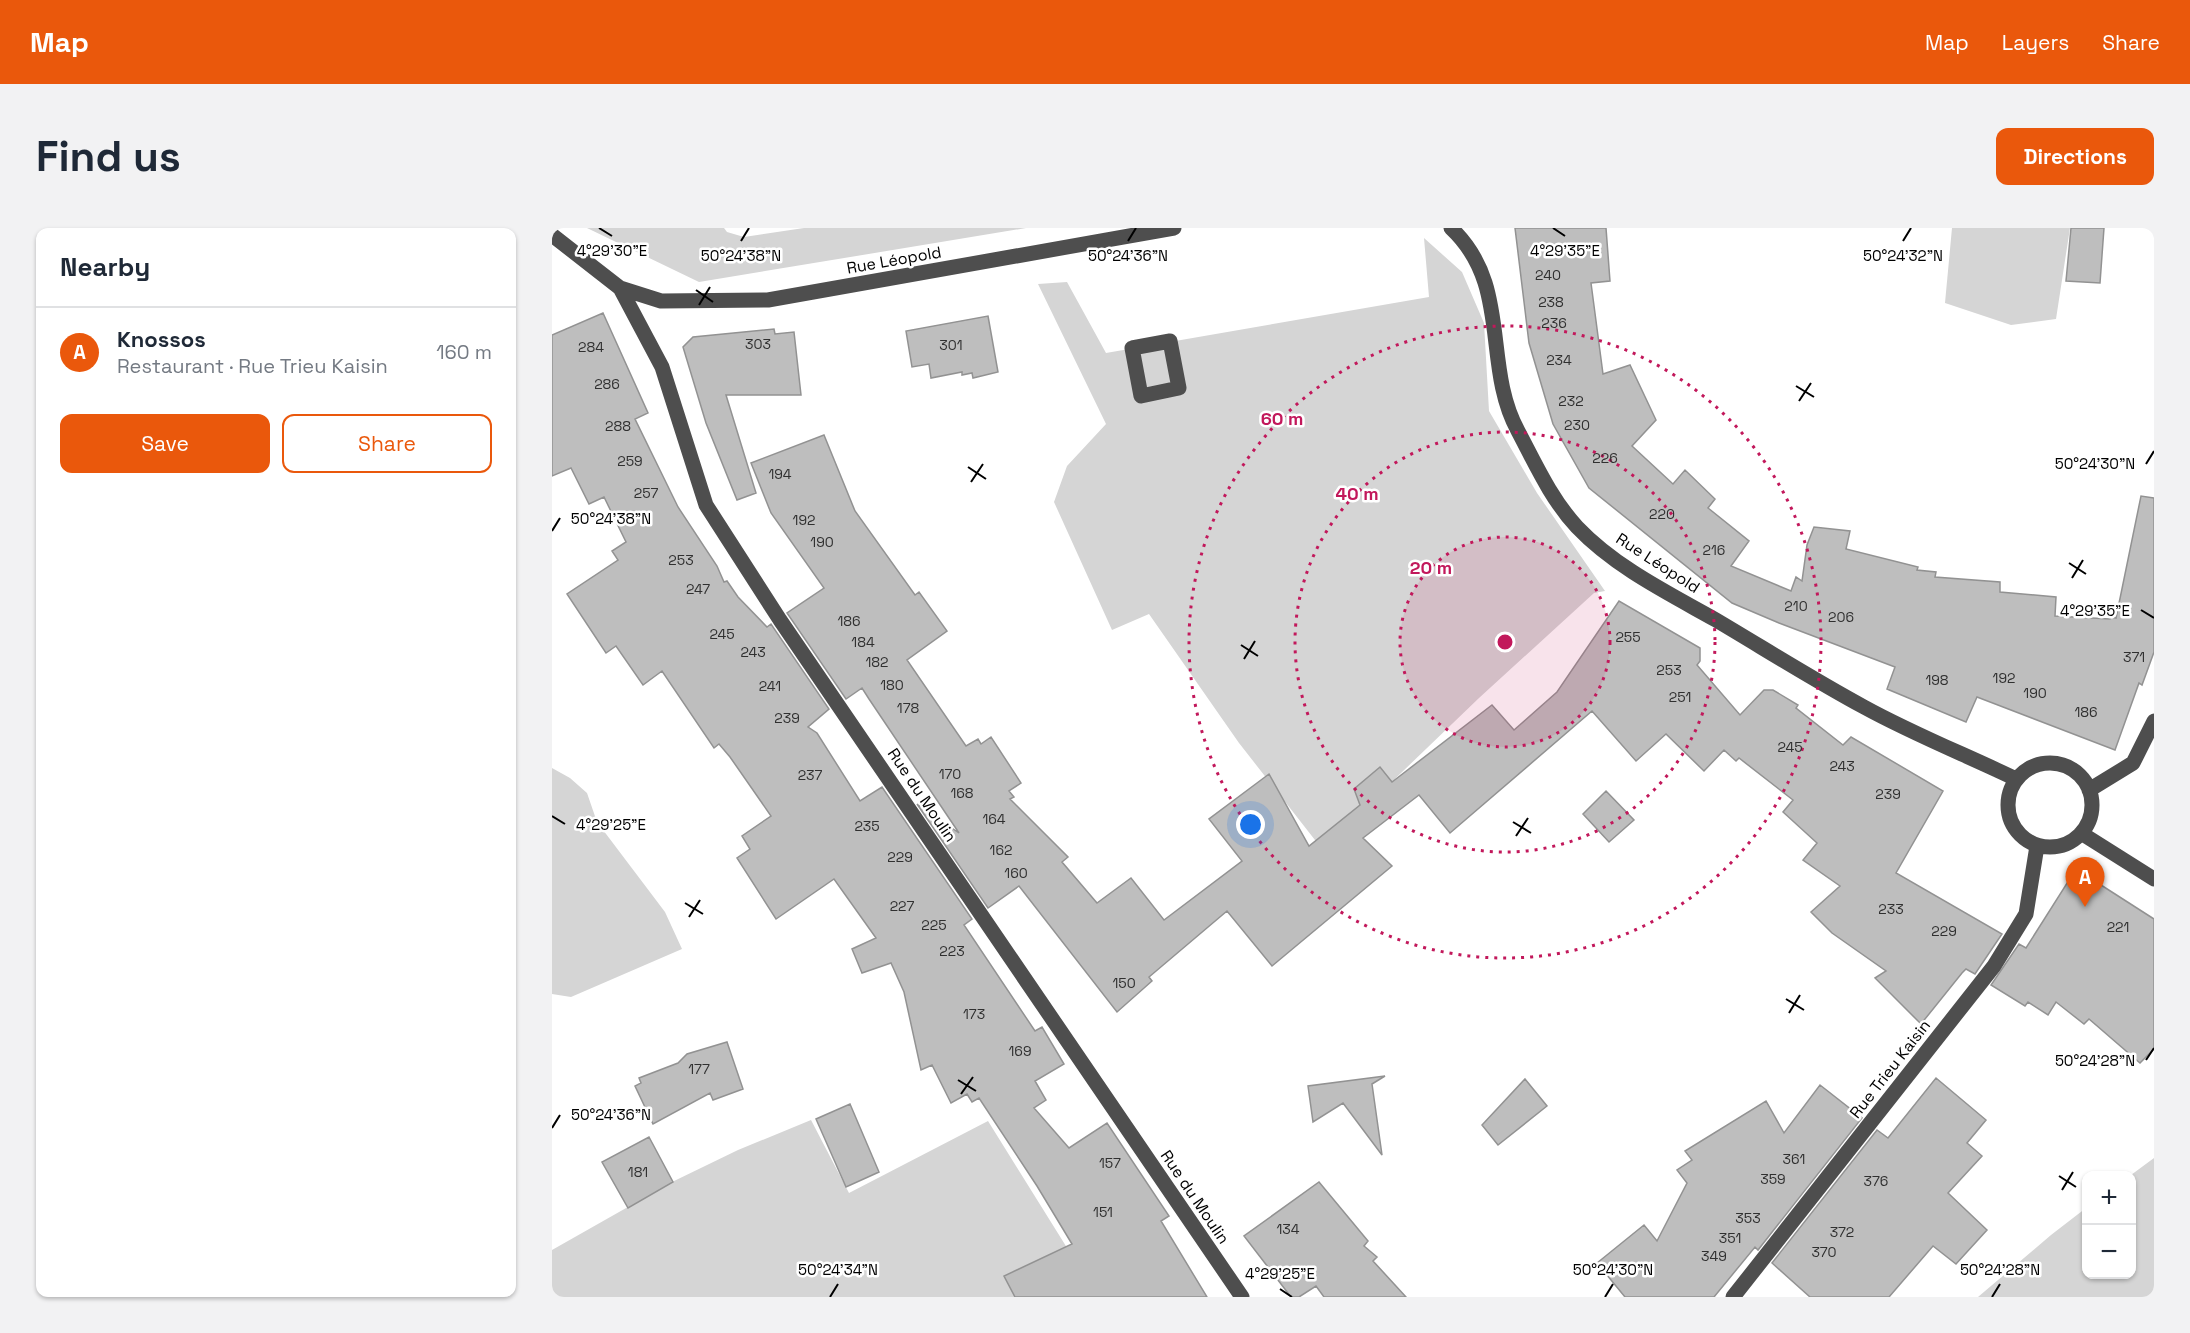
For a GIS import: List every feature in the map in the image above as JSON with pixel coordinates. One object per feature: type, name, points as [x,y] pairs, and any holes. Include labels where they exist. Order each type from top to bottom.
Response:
[{"type":"street","name":"Rue Léopold","points":[[620,288],[661,301],[768,300],[1174,228]]},
{"type":"street","name":"Rue Léopold","points":[[1451,228],[1468,245],[1482,270],[1490,297],[1502,382],[1514,423],[1558,502],[1577,527],[1631,571],[1865,708],[2016,779]]},
{"type":"street","points":[[552,235],[620,288]]},
{"type":"street","name":"Rue du Moulin","points":[[620,288],[662,368],[706,505],[780,620],[1242,1297]]},
{"type":"street","points":[[2089,790],[2133,763],[2154,721]]},
{"type":"street","points":[[2049,763],[2073,770],[2089,790],[2091,813],[2081,833],[2061,846],[2037,846],[2018,834],[2008,813],[2007,801],[2016,779],[2036,765],[2049,763]]},
{"type":"street","points":[[2081,833],[2154,879]]},
{"type":"street","name":"Rue Trieu Kaisin","points":[[1733,1297],[1994,966],[2026,914],[2037,846]]},
{"type":"shaded area","points":[[587,228],[724,228],[727,232],[744,237],[804,228],[1026,228],[699,282]]},
{"type":"shaded area","points":[[1952,228],[2070,228],[2056,319],[2011,325],[1945,303]]},
{"type":"shaded area","points":[[1424,238],[1462,272],[1484,323],[1489,411],[1537,493],[1605,591],[1594,593],[1479,698],[1322,849],[1239,743],[1149,614],[1112,630],[1054,502],[1067,466],[1106,424],[1038,284],[1067,282],[1106,353],[1429,297]]},
{"type":"shaded area","points":[[552,768],[570,778],[587,793],[597,822],[665,912],[682,949],[571,997],[552,994]]},
{"type":"shaded area","points":[[811,1120],[849,1193],[988,1121],[1079,1267],[1031,1297],[552,1297],[552,1250],[672,1182],[738,1150]]},
{"type":"shaded area","points":[[2154,1158],[2154,1297],[1978,1297],[2082,1211],[2082,1279],[2136,1279],[2136,1171]]},
{"type":"building","points":[[1515,228],[1606,228],[1610,281],[1591,283],[1603,374],[1630,365],[1656,420],[1632,446],[1673,484],[1685,470],[1715,499],[1708,508],[1749,541],[1731,566],[1791,591],[1796,577],[1802,581],[1807,545],[1814,527],[1850,531],[1846,549],[1918,567],[1917,570],[1936,572],[1935,577],[2000,582],[2000,592],[2056,597],[2055,616],[2110,619],[2111,617],[2116,618],[2141,496],[2154,498],[2154,652],[2142,685],[2139,683],[2115,750],[1977,697],[1966,722],[1887,689],[1895,667],[1732,603],[1589,488],[1553,424],[1529,343]]},
{"type":"building","points":[[2071,228],[2104,228],[2100,283],[2066,281]]},
{"type":"building","points":[[603,313],[648,413],[635,419],[678,507],[717,566],[724,582],[727,581],[738,597],[767,627],[771,624],[829,709],[808,727],[817,733],[860,801],[882,787],[972,919],[964,925],[1035,1031],[1042,1027],[1064,1064],[1035,1081],[1046,1100],[1034,1108],[1069,1148],[1107,1123],[1169,1216],[1161,1221],[1207,1297],[1015,1297],[1004,1276],[1072,1244],[1037,1186],[979,1098],[972,1102],[967,1094],[951,1103],[932,1065],[921,1070],[904,992],[891,963],[862,973],[852,949],[876,938],[834,879],[776,919],[737,858],[750,849],[742,836],[771,816],[730,757],[719,744],[714,748],[662,671],[643,685],[616,646],[606,653],[567,594],[618,560],[612,551],[626,542],[604,497],[589,504],[571,468],[552,476],[552,335]]},
{"type":"building","points":[[988,316],[998,372],[973,378],[972,373],[962,375],[962,372],[931,378],[929,364],[912,367],[906,331]]},
{"type":"building","points":[[774,329],[775,334],[794,332],[801,395],[726,395],[756,493],[737,500],[706,423],[683,347],[693,337]]},
{"type":"building","points":[[824,435],[855,511],[915,595],[919,592],[947,631],[907,660],[966,746],[978,739],[981,744],[991,737],[1021,783],[1009,791],[1014,797],[1010,799],[1068,857],[1062,862],[1097,903],[1131,878],[1164,920],[1242,861],[1209,819],[1269,774],[1309,846],[1360,805],[1354,789],[1380,767],[1392,782],[1492,705],[1514,730],[1557,692],[1619,601],[1700,648],[1700,661],[1697,665],[1740,715],[1764,690],[1773,690],[1798,705],[1796,708],[1843,745],[1851,737],[1943,791],[1896,873],[2002,934],[1975,974],[1966,969],[1921,1024],[1875,978],[1886,971],[1832,933],[1811,912],[1840,886],[1803,860],[1817,843],[1783,812],[1793,800],[1739,758],[1736,761],[1724,750],[1704,771],[1666,734],[1636,761],[1592,711],[1450,833],[1419,795],[1363,838],[1392,866],[1272,966],[1227,911],[1149,977],[1152,981],[1117,1012],[1019,886],[988,908],[917,804],[959,833],[862,688],[846,699],[787,613],[824,588],[771,513],[751,463]]},
{"type":"building","points":[[1606,791],[1634,820],[1609,842],[1583,814]]},
{"type":"building","points":[[2076,869],[2154,919],[2154,1049],[2140,1063],[2089,1019],[2084,1024],[2056,1002],[2048,1015],[2028,1002],[2025,1006],[1991,985],[2019,944],[2026,948]]},
{"type":"building","points":[[727,1042],[743,1089],[713,1100],[710,1093],[653,1124],[635,1086],[641,1083],[639,1078],[678,1063],[687,1054]]},
{"type":"building","points":[[1385,1076],[1372,1084],[1382,1155],[1343,1103],[1313,1122],[1308,1086]]},
{"type":"building","points":[[1936,1078],[1986,1120],[1967,1143],[1982,1156],[1948,1193],[1987,1230],[1956,1264],[1933,1246],[1889,1297],[1810,1297],[1772,1263],[1877,1130],[1888,1138]]},
{"type":"building","points":[[1525,1079],[1547,1106],[1498,1145],[1482,1125]]},
{"type":"building","points":[[1820,1085],[1862,1118],[1758,1250],[1755,1247],[1714,1297],[1625,1297],[1597,1263],[1644,1225],[1657,1241],[1687,1183],[1677,1170],[1692,1160],[1685,1151],[1766,1101],[1784,1133]]},
{"type":"building","points":[[850,1104],[879,1172],[846,1187],[816,1119]]},
{"type":"building","points":[[649,1137],[673,1182],[628,1208],[602,1162]]},
{"type":"building","points":[[1319,1182],[1368,1241],[1364,1246],[1377,1257],[1373,1261],[1406,1297],[1324,1297],[1316,1286],[1299,1297],[1291,1297],[1244,1236]]},
{"type":"place","name":"Knossos","points":[[2085,907]]}]
